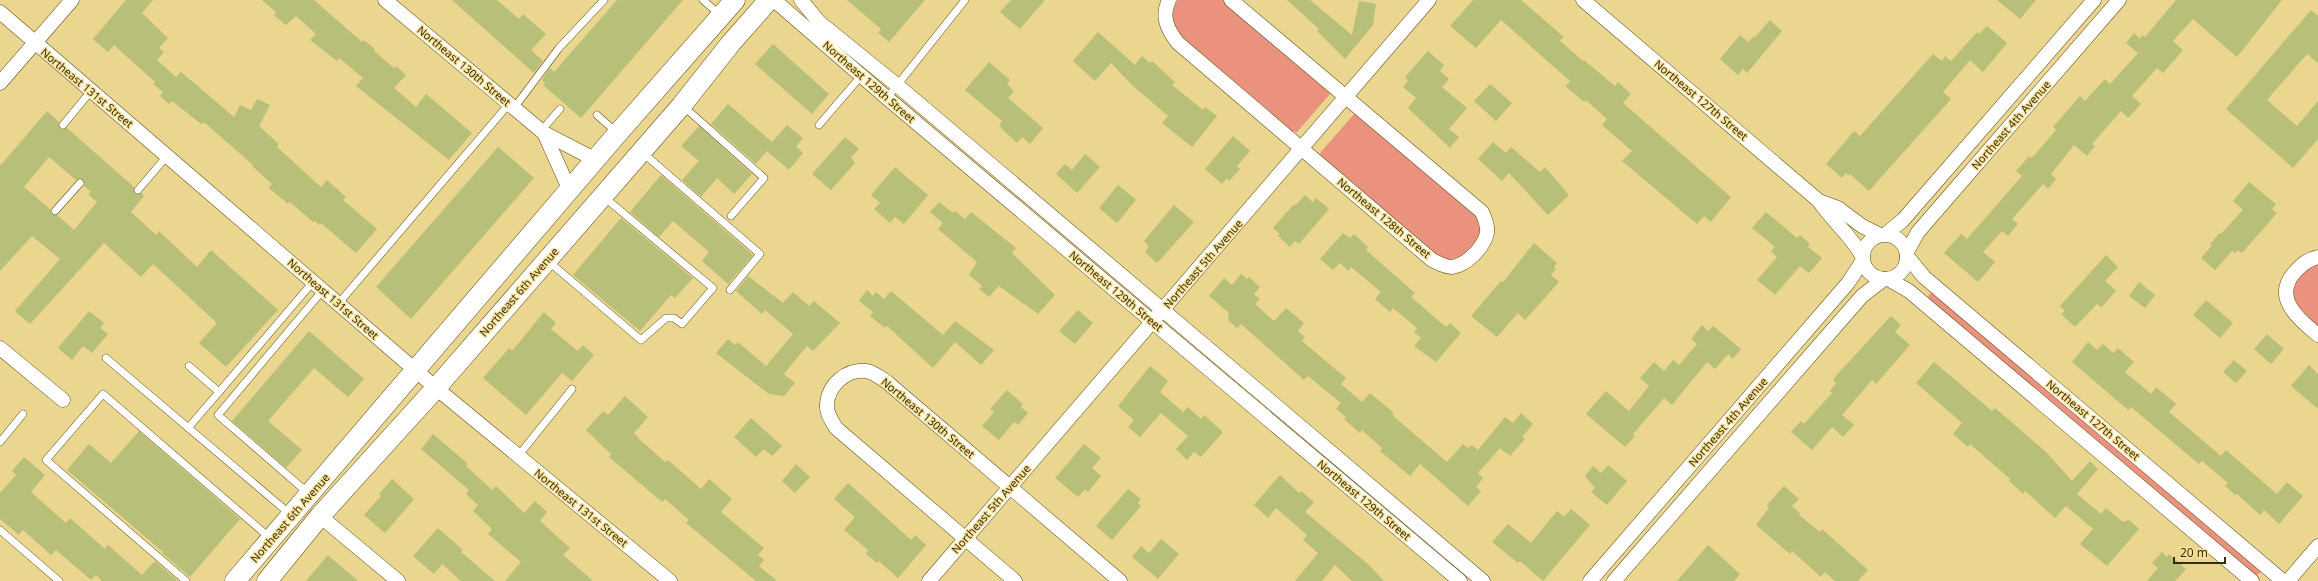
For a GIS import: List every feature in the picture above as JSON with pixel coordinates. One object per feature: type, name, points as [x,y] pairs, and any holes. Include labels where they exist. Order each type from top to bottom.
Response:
[{"type":"main road","name":"Northeast 6th Avenue","points":[[235,581],[618,133],[735,0]]},
{"type":"main road","points":[[731,43],[754,0]]},
{"type":"main road","name":"Northeast 6th Avenue","points":[[267,581],[320,516],[436,388],[682,105],[731,43],[769,0]]},
{"type":"street","points":[[0,83],[72,0]]},
{"type":"street","name":"Northeast 130th Street","points":[[385,0],[542,132],[596,160]]},
{"type":"street","name":"Northeast 129th Street","points":[[774,0],[861,76],[1460,581]]},
{"type":"street","name":"Northeast 129th Street","points":[[802,0],[819,22],[898,86],[1483,581]]},
{"type":"street","name":"Northeast 128th Street","points":[[1169,0],[1165,12],[1166,23],[1170,33],[1178,43],[1432,260],[1442,265],[1452,267],[1462,264],[1482,244],[1487,233],[1486,222],[1482,212],[1231,0]]},
{"type":"street","name":"Northeast 5th Avenue","points":[[929,581],[1429,0]]},
{"type":"street","name":"Northeast 127th Street","points":[[1583,0],[1819,200],[1838,208],[1862,226],[1883,234]]},
{"type":"street","name":"Northeast 4th Avenue","points":[[1883,234],[1904,220],[2094,0]]},
{"type":"street","name":"Northeast 4th Avenue","points":[[1907,254],[1918,232],[2119,0]]},
{"type":"street","name":"Northeast 131st Street","points":[[2,17],[91,91],[436,388],[670,581]]},
{"type":"street","points":[[2044,58],[2058,70]]},
{"type":"street","name":"Northeast 130th Street","points":[[542,132],[570,190]]},
{"type":"street","name":"Northeast 127th Street","points":[[1819,200],[1830,218],[1851,237],[1863,258]]},
{"type":"street","points":[[1883,234],[1897,238],[1907,254],[1907,262],[1900,274],[1886,279],[1878,278],[1868,272],[1863,258],[1868,242],[1883,234]]},
{"type":"street","name":"Northeast 127th Street","points":[[1907,254],[1924,277],[2282,581]]},
{"type":"street","points":[[2318,257],[2310,258],[2300,265],[2287,285],[2285,294],[2294,313],[2318,335]]},
{"type":"street","name":"Northeast 4th Avenue","points":[[1590,581],[1848,283],[1863,258]]},
{"type":"street","name":"Northeast 127th Street","points":[[1886,279],[1909,292],[2252,581]]},
{"type":"street","name":"Northeast 4th Avenue","points":[[1614,581],[1862,296],[1886,279]]},
{"type":"street","points":[[0,348],[63,400]]},
{"type":"street","name":"Northeast 130th Street","points":[[1015,581],[965,540],[836,428],[827,405],[836,383],[841,378],[857,371],[876,375],[1120,581]]},
{"type":"street","points":[[320,516],[398,581]]},
{"type":"street","points":[[2288,581],[2318,546]]},
{"type":"lane","points":[[338,304],[512,106],[559,48],[604,0]]},
{"type":"lane","points":[[703,0],[721,16]]},
{"type":"lane","points":[[887,98],[898,86],[964,0]]},
{"type":"lane","points":[[818,125],[861,76]]},
{"type":"lane","points":[[63,125],[91,91]]},
{"type":"lane","points":[[682,105],[764,178],[731,216]]},
{"type":"lane","points":[[542,132],[560,109]]},
{"type":"lane","points":[[597,115],[618,133]]},
{"type":"lane","points":[[641,151],[760,254],[730,290]]},
{"type":"lane","points":[[138,190],[167,156]]},
{"type":"lane","points":[[55,211],[80,183]]},
{"type":"lane","points":[[547,260],[641,340],[666,318],[674,318],[682,324],[713,288],[602,196]]},
{"type":"lane","points":[[188,428],[219,392],[318,286]]},
{"type":"lane","points":[[310,495],[218,415],[318,286]]},
{"type":"lane","points":[[106,358],[291,516]]},
{"type":"lane","points":[[189,366],[219,392]]},
{"type":"lane","points":[[518,456],[572,389]]},
{"type":"lane","points":[[186,581],[46,460],[103,394],[271,539]]},
{"type":"lane","points":[[0,442],[23,414]]},
{"type":"lane","points":[[0,530],[60,581]]},
{"type":"shaded area","points":[[1178,0],[1225,0],[1326,88],[1330,94],[1297,132],[1291,131],[1182,40],[1173,20],[1173,11]]},
{"type":"shaded area","points":[[1355,113],[1475,211],[1482,225],[1480,239],[1466,255],[1451,261],[1436,256],[1322,158],[1320,153]]},
{"type":"shaded area","points":[[2318,264],[2318,328],[2294,301],[2293,286],[2304,272]]},
{"type":"shaded area","points":[[1932,291],[2261,570],[2260,573],[2255,576],[1927,298]]},
{"type":"building","points":[[126,0],[153,0],[142,13],[168,38],[159,48],[164,52],[157,60],[176,77],[181,72],[234,117],[240,105],[251,110],[257,99],[270,105],[259,126],[279,144],[277,147],[321,187],[327,180],[346,197],[343,200],[377,229],[356,253],[322,224],[319,225],[315,221],[313,222],[290,202],[288,204],[269,188],[272,184],[252,166],[253,165],[205,123],[201,124],[172,101],[169,104],[160,96],[163,92],[153,84],[155,82],[114,45],[108,52],[93,39]]},
{"type":"building","points":[[262,0],[314,0],[362,42],[363,40],[369,44],[375,49],[374,51],[394,68],[396,66],[406,75],[394,88],[416,107],[426,94],[472,133],[449,160],[356,86],[363,78],[339,58],[337,61],[310,40],[316,34],[296,16],[286,25],[274,15],[276,12]]},
{"type":"building","points":[[452,0],[497,0],[519,19],[523,14],[546,34],[531,50],[543,61],[534,73]]},
{"type":"building","points":[[617,0],[683,0],[581,118],[543,85],[545,83],[542,80],[550,68],[554,72]]},
{"type":"building","points":[[847,0],[925,0],[889,42],[878,33],[881,29]]},
{"type":"building","points":[[1011,0],[1045,0],[1020,29],[1000,12]]},
{"type":"building","points":[[1287,0],[1310,0],[1352,35],[1359,1],[1376,4],[1373,25],[1345,59],[1317,31],[1319,29]]},
{"type":"building","points":[[1473,0],[1521,0],[1564,37],[1560,41],[1583,61],[1584,60],[1615,86],[1618,82],[1631,94],[1623,103],[1731,197],[1711,222],[1704,216],[1697,224],[1622,161],[1632,151],[1602,125],[1607,119],[1586,100],[1584,102],[1565,86],[1570,81],[1501,20],[1476,48],[1450,26]]},
{"type":"building","points":[[1997,0],[2036,0],[2020,19]]},
{"type":"building","points":[[2176,0],[2282,0],[2237,57],[2193,19],[2173,41],[2183,50],[2163,73],[2157,68],[2132,96],[2141,104],[2128,118],[2121,111],[2092,144],[2095,146],[2087,156],[2074,145],[2051,174],[2056,179],[2048,189],[2043,184],[2012,219],[2018,224],[2008,236],[2002,231],[1983,252],[1995,262],[1978,282],[1944,253],[1961,234],[1967,239],[2022,176],[2016,171],[2029,156],[2032,158],[2056,130],[2053,127],[2080,96],[2085,101],[2105,79],[2110,84],[2138,53],[2126,43],[2134,33],[2140,39],[2142,35],[2145,37]]},
{"type":"building","points":[[2311,10],[2318,16],[2318,63],[2307,54],[2267,100],[2297,126],[2318,101],[2318,139],[2293,168],[2226,109]]},
{"type":"building","points":[[1770,20],[1782,31],[1747,73],[1743,69],[1738,75],[1720,59],[1740,35],[1748,42],[1754,36],[1755,37]]},
{"type":"building","points":[[1987,26],[2007,43],[1983,72],[1970,60],[1943,92],[1951,99],[1869,191],[1850,174],[1848,176],[1846,173],[1842,178],[1826,164],[1854,131],[1860,136],[1933,54],[1942,61],[1945,56],[1951,61],[1977,32],[1979,34]]},
{"type":"building","points":[[1098,32],[1135,65],[1142,56],[1150,63],[1152,61],[1175,82],[1172,85],[1203,110],[1205,107],[1217,116],[1192,147],[1162,123],[1168,116],[1132,85],[1111,63],[1095,81],[1073,61]]},
{"type":"building","points":[[773,44],[829,94],[812,114],[755,64]]},
{"type":"building","points":[[1428,51],[1444,65],[1440,71],[1449,79],[1442,87],[1467,108],[1449,129],[1459,137],[1450,148],[1408,108],[1416,98],[1403,87],[1408,81],[1405,77]]},
{"type":"building","points":[[989,62],[1010,80],[1007,84],[1014,91],[1008,98],[1043,128],[1030,144],[1022,137],[1017,143],[999,125],[1002,121],[965,90]]},
{"type":"building","points":[[1490,84],[1512,103],[1496,121],[1474,101]]},
{"type":"building","points":[[728,104],[772,142],[787,125],[803,138],[796,147],[803,153],[789,170],[767,151],[756,164],[711,124]]},
{"type":"building","points":[[47,111],[59,122],[60,129],[67,128],[134,187],[135,194],[142,193],[144,196],[131,212],[156,235],[159,231],[197,267],[211,250],[278,310],[226,367],[199,343],[217,323],[153,264],[141,277],[104,243],[30,324],[15,311],[60,259],[32,236],[0,271],[0,166]],"holes":[[[49,157],[76,180],[84,180],[84,186],[91,192],[88,194],[97,202],[74,230],[57,215],[52,215],[50,209],[24,187]]]},
{"type":"building","points":[[699,126],[752,174],[734,194],[717,178],[701,197],[682,180],[699,161],[681,146]]},
{"type":"building","points":[[1233,136],[1250,151],[1237,166],[1240,169],[1229,181],[1227,178],[1222,184],[1205,169]]},
{"type":"building","points":[[845,137],[859,149],[851,157],[855,163],[831,190],[812,174]]},
{"type":"building","points":[[1493,142],[1506,153],[1511,147],[1540,172],[1545,167],[1569,195],[1548,215],[1509,173],[1502,181],[1478,159]]},
{"type":"building","points":[[498,147],[534,178],[411,319],[376,287]]},
{"type":"building","points":[[1085,154],[1100,167],[1077,193],[1056,174],[1065,164],[1072,170]]},
{"type":"building","points":[[895,167],[928,195],[904,224],[895,217],[890,223],[874,209],[880,203],[871,195]]},
{"type":"building","points":[[661,175],[753,255],[728,284],[702,261],[709,252],[673,221],[659,237],[630,212]]},
{"type":"building","points":[[2249,182],[2276,204],[2272,209],[2277,213],[2242,253],[2238,250],[2235,253],[2232,251],[2215,270],[2201,258],[2212,245],[2210,244],[2243,210],[2233,201]]},
{"type":"building","points":[[1118,185],[1136,200],[1117,223],[1099,208]]},
{"type":"building","points":[[1305,195],[1313,202],[1316,198],[1329,209],[1299,244],[1295,241],[1290,247],[1278,236],[1280,234],[1273,228],[1294,204],[1296,205]]},
{"type":"building","points":[[939,202],[953,213],[955,211],[965,219],[971,212],[1016,248],[1012,253],[1055,295],[1038,314],[999,286],[989,297],[979,289],[982,286],[969,275],[977,262],[938,229],[943,223],[930,212]]},
{"type":"building","points":[[1174,205],[1194,222],[1157,263],[1145,252],[1149,246],[1144,241]]},
{"type":"building","points":[[1766,212],[1797,238],[1800,235],[1810,244],[1808,247],[1822,258],[1809,273],[1800,266],[1775,295],[1757,280],[1777,257],[1771,251],[1775,247],[1752,228]]},
{"type":"building","points":[[621,218],[693,278],[675,298],[671,295],[640,331],[573,275]]},
{"type":"building","points":[[1343,233],[1350,238],[1354,234],[1368,247],[1366,250],[1415,293],[1411,297],[1446,327],[1450,323],[1461,333],[1436,362],[1414,346],[1421,338],[1414,332],[1417,328],[1393,308],[1390,312],[1375,299],[1381,292],[1351,267],[1348,271],[1340,263],[1333,270],[1320,259]]},
{"type":"building","points":[[1534,243],[1557,263],[1554,267],[1556,269],[1551,275],[1559,282],[1525,320],[1518,313],[1497,337],[1471,316],[1501,281],[1503,282]]},
{"type":"building","points":[[2106,255],[2118,267],[2105,281],[2116,291],[2101,308],[2097,304],[2075,327],[2061,314],[2065,311],[2060,306]]},
{"type":"building","points":[[1241,274],[1247,279],[1249,277],[1260,287],[1254,294],[1260,299],[1255,304],[1274,321],[1286,308],[1304,323],[1298,331],[1305,337],[1302,341],[1346,378],[1341,384],[1362,402],[1370,393],[1394,413],[1392,415],[1447,462],[1463,444],[1468,448],[1472,445],[1478,450],[1505,417],[1513,423],[1521,413],[1533,424],[1522,437],[1525,439],[1510,456],[1500,448],[1478,473],[1483,478],[1476,487],[1481,491],[1468,506],[1420,464],[1410,476],[1380,451],[1382,448],[1362,430],[1360,433],[1344,419],[1346,417],[1336,409],[1341,403],[1308,376],[1304,380],[1241,324],[1237,328],[1228,320],[1229,313],[1209,296],[1224,278],[1232,285]]},
{"type":"building","points":[[748,276],[783,303],[793,292],[809,306],[814,301],[840,323],[813,351],[807,346],[784,374],[795,383],[784,396],[769,394],[716,353],[728,339],[735,345],[738,342],[766,366],[793,334],[765,310],[762,314],[736,291]]},
{"type":"building","points":[[2139,282],[2155,295],[2145,308],[2129,296]]},
{"type":"building","points":[[867,290],[873,296],[876,292],[884,299],[891,291],[943,335],[955,321],[994,350],[981,365],[955,342],[933,368],[887,326],[885,328],[870,316],[873,312],[859,301]]},
{"type":"building","points":[[2206,300],[2233,323],[2220,338],[2193,315]]},
{"type":"building","points":[[1078,310],[1093,323],[1075,344],[1059,331]]},
{"type":"building","points":[[89,311],[104,323],[100,328],[108,334],[92,353],[83,346],[72,360],[58,348]]},
{"type":"building","points":[[544,312],[556,323],[551,329],[578,351],[583,345],[594,355],[572,381],[562,373],[526,415],[483,378],[509,348],[512,351]]},
{"type":"building","points":[[1891,316],[1901,325],[1895,332],[1910,345],[1876,384],[1872,380],[1842,415],[1854,425],[1843,437],[1832,427],[1812,450],[1791,432],[1801,421],[1804,424],[1832,393],[1830,391],[1836,383],[1833,379]]},
{"type":"building","points":[[1702,325],[1708,331],[1713,326],[1741,349],[1733,359],[1728,354],[1715,369],[1707,362],[1672,405],[1664,398],[1633,434],[1635,436],[1625,447],[1586,414],[1606,391],[1629,411],[1649,386],[1640,378],[1654,362],[1664,371],[1673,360],[1679,365],[1697,344],[1691,339]]},
{"type":"building","points":[[309,331],[364,379],[348,397],[314,368],[268,421],[302,450],[286,468],[232,421]]},
{"type":"building","points":[[2267,334],[2284,349],[2271,364],[2254,349]]},
{"type":"building","points":[[2088,342],[2097,350],[2103,344],[2113,353],[2118,348],[2134,362],[2125,372],[2151,394],[2156,387],[2176,404],[2169,412],[2221,456],[2226,450],[2277,494],[2287,482],[2303,496],[2279,524],[2264,510],[2260,515],[2237,494],[2235,495],[2225,486],[2228,483],[2202,461],[2199,464],[2131,407],[2128,410],[2072,362]]},
{"type":"building","points":[[2234,360],[2247,371],[2236,383],[2223,372]]},
{"type":"building","points":[[1934,362],[1992,411],[1995,408],[2015,425],[2047,453],[2072,481],[2090,461],[2098,469],[2077,494],[2101,514],[2106,508],[2123,522],[2129,520],[2139,529],[2107,566],[2080,544],[2093,529],[2066,506],[2055,518],[2025,491],[2023,494],[2009,481],[2010,479],[1970,444],[1968,447],[1953,434],[1962,423],[1916,383]]},
{"type":"building","points":[[2309,365],[2318,374],[2318,409],[2291,386]]},
{"type":"building","points":[[1150,366],[1168,381],[1160,392],[1183,412],[1188,407],[1201,419],[1204,415],[1223,432],[1201,457],[1194,452],[1187,460],[1176,449],[1188,436],[1161,413],[1140,437],[1128,427],[1134,420],[1118,406]]},
{"type":"building","points":[[1007,390],[1023,404],[1021,407],[1028,413],[1018,425],[1014,422],[999,440],[982,426],[994,412],[990,409]]},
{"type":"building","points":[[625,396],[648,417],[634,433],[639,439],[665,462],[668,460],[701,489],[709,479],[732,499],[721,512],[764,548],[758,555],[764,560],[759,566],[777,581],[756,581],[686,523],[689,520],[665,499],[662,502],[609,457],[611,454],[586,430],[603,411],[608,415]]},
{"type":"building","points":[[751,418],[782,446],[772,456],[764,449],[756,457],[734,437]]},
{"type":"building","points":[[139,431],[240,519],[190,577],[67,470],[89,444],[111,463]]},
{"type":"building","points":[[433,434],[468,464],[466,466],[492,490],[496,486],[524,513],[535,501],[547,512],[540,521],[570,548],[563,555],[593,581],[505,581],[521,562],[488,534],[492,529],[473,511],[478,505],[466,494],[469,490],[421,449]]},
{"type":"building","points":[[1084,444],[1101,458],[1092,468],[1101,476],[1088,492],[1085,489],[1078,497],[1055,478]]},
{"type":"building","points":[[24,457],[45,475],[31,492],[66,523],[70,518],[105,549],[108,545],[142,575],[155,561],[178,581],[102,581],[96,575],[91,580],[56,550],[51,555],[23,530],[19,535],[0,519],[0,493],[16,475],[12,471]]},
{"type":"building","points":[[796,464],[810,477],[795,493],[782,481]]},
{"type":"building","points":[[1608,465],[1627,481],[1607,505],[1591,492],[1595,488],[1585,476],[1593,466],[1601,473]]},
{"type":"building","points":[[1280,475],[1299,493],[1301,491],[1314,502],[1305,512],[1368,564],[1384,581],[1352,581],[1335,565],[1322,581],[1295,581],[1318,553],[1303,540],[1307,535],[1276,508],[1268,518],[1254,505]]},
{"type":"building","points":[[392,479],[414,499],[385,533],[364,515],[381,496],[379,494]]},
{"type":"building","points":[[848,483],[911,540],[915,535],[926,545],[898,578],[879,561],[877,563],[866,554],[868,550],[844,530],[855,517],[834,499]]},
{"type":"building","points":[[1784,486],[1799,499],[1792,506],[1800,513],[1799,515],[1820,532],[1822,529],[1868,570],[1858,581],[1835,581],[1825,572],[1821,577],[1792,551],[1790,554],[1756,525],[1769,508],[1767,505]]},
{"type":"building","points":[[1128,489],[1141,499],[1138,503],[1141,506],[1112,540],[1096,526]]},
{"type":"building","points":[[1571,509],[1590,525],[1543,581],[1520,561],[1518,563],[1492,542],[1508,524],[1531,543],[1557,511],[1564,517]]},
{"type":"building","points":[[438,528],[463,550],[461,552],[495,581],[461,581],[442,564],[434,574],[413,556]]},
{"type":"building","points":[[1161,539],[1179,554],[1158,579],[1132,557],[1141,546],[1149,553]]},
{"type":"building","points":[[1708,545],[1740,574],[1734,581],[1677,581]]},
{"type":"building","points":[[2162,552],[2167,557],[2169,554],[2186,569],[2175,581],[2147,581],[2158,568],[2152,563]]},
{"type":"building","points":[[328,555],[358,581],[306,581]]}]
